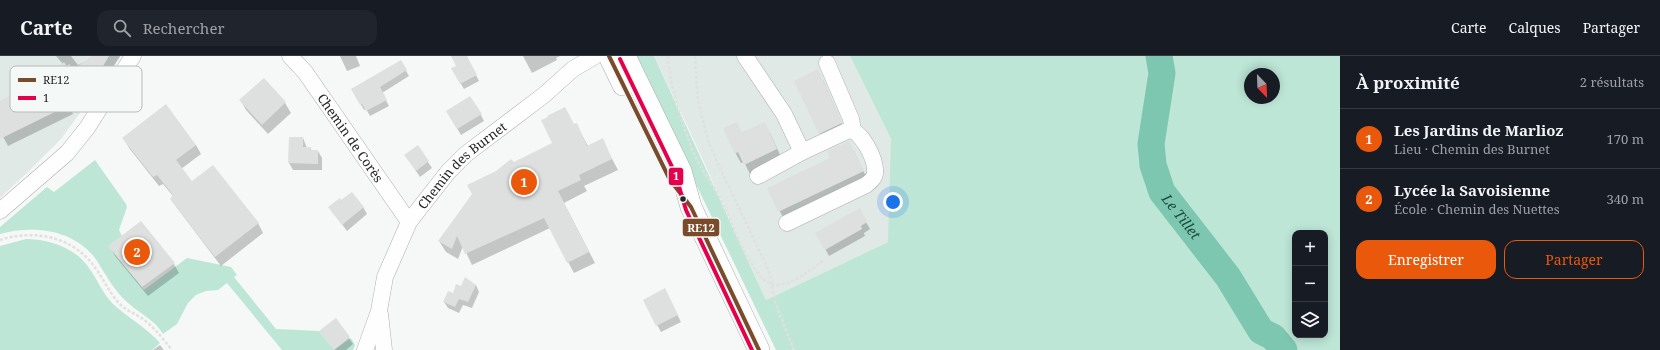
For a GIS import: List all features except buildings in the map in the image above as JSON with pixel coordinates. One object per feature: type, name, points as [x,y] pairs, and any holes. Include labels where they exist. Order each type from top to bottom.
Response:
[{"type":"main road","points":[[609,56],[670,180],[691,207]]},
{"type":"main road","points":[[625,56],[681,171],[691,207],[759,350]]},
{"type":"street","points":[[126,66],[132,56]]},
{"type":"street","name":"Chemin de Corès","points":[[290,56],[305,72],[409,222]]},
{"type":"street","name":"Chemin des Burnet","points":[[365,350],[379,311],[385,277],[409,222],[448,172],[466,154],[544,95],[573,69],[595,56]]},
{"type":"street","points":[[744,56],[784,114],[802,152]]},
{"type":"street","points":[[787,223],[866,185],[872,180],[876,171],[872,157],[860,136],[853,130],[851,119],[827,63]]},
{"type":"street","points":[[0,211],[67,152],[87,128],[97,112]]},
{"type":"street","points":[[758,176],[802,152],[842,133],[853,130]]},
{"type":"street","name":"Chemin des Burnet","points":[[379,311],[384,350]]},
{"type":"path","points":[[668,56],[672,88],[695,156],[721,201],[743,249],[761,277],[772,285],[785,284],[825,259]]},
{"type":"path","points":[[695,56],[698,101],[708,140],[769,271],[775,302],[794,350]]},
{"type":"path","points":[[0,240],[13,236],[33,235],[58,240],[77,250],[88,259],[109,292],[121,305],[149,324],[172,350]]},
{"type":"shaded area","points":[[0,56],[121,56],[114,66],[10,66],[10,112],[81,112],[61,139],[0,198]]},
{"type":"shaded area","points":[[654,56],[850,56],[891,139],[890,241],[766,300]]},
{"type":"green space","points":[[634,56],[654,56],[766,300],[888,242],[891,139],[850,56],[1340,56],[1340,350],[776,350]]},
{"type":"green space","points":[[95,160],[127,207],[119,230],[122,236],[109,246],[144,290],[187,258],[231,267],[237,275],[234,277],[276,329],[319,331],[334,350],[282,350],[227,283],[218,290],[206,291],[196,295],[188,303],[177,324],[163,334],[151,320],[122,298],[95,258],[86,248],[75,241],[64,235],[38,230],[12,231],[0,234],[0,227],[47,187],[54,192]]},
{"type":"green space","points":[[26,239],[35,239],[53,243],[77,255],[84,261],[106,296],[113,304],[149,332],[160,343],[152,350],[0,350],[0,246]]},
{"type":"green space","points":[[351,338],[355,345],[353,350],[334,350]]},
{"type":"waterway","name":"Le Tillet","points":[[1159,56],[1162,73],[1151,144],[1153,165],[1162,192],[1228,277],[1261,331],[1273,337],[1284,350]]},
{"type":"transit line","name":"RE12","points":[[609,56],[670,180],[691,207],[759,350]]},
{"type":"transit line","name":"1","points":[[620,59],[675,173],[686,210],[752,350]]},
{"type":"place","name":"Les Jardins de Marlioz","points":[[524,182]]},
{"type":"place","name":"Lycée la Savoisienne","points":[[137,252]]}]
